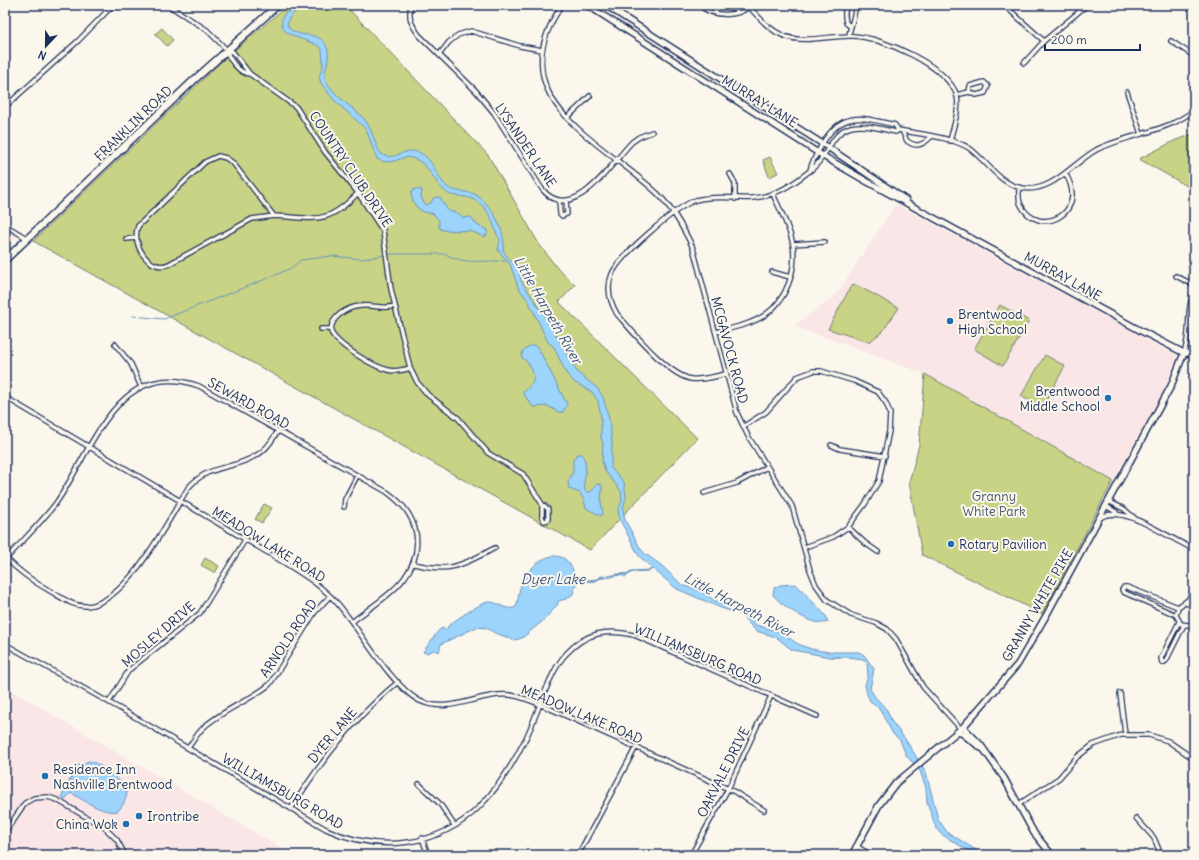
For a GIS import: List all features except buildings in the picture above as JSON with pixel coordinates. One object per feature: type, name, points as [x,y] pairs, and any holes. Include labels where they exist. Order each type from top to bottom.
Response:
[{"type":"main road","name":"MURRAY LANE","points":[[587,5],[820,154],[1080,298],[1184,353],[1194,354]]},
{"type":"main road","name":"MURRAY LANE","points":[[605,5],[829,148],[924,212]]},
{"type":"main road","name":"FRANKLIN ROAD","points":[[5,260],[227,50],[276,7]]},
{"type":"main road","name":"GRANNY WHITE PIKE","points":[[852,855],[886,795],[908,772],[961,729],[1018,664],[1173,382],[1184,353]]},
{"type":"main road","points":[[961,729],[980,744],[981,748],[1004,778],[1034,833],[1052,855]]},
{"type":"street","points":[[5,107],[78,40],[113,5]]},
{"type":"street","name":"COUNTRY CLUB DRIVE","points":[[168,5],[202,27],[227,50],[228,57],[244,72],[250,74],[296,107],[325,152],[358,193],[383,231],[389,278],[410,368],[424,391],[458,418],[488,453],[523,474],[542,504]]},
{"type":"street","points":[[267,5],[276,7]]},
{"type":"street","name":"LYSANDER LANE","points":[[411,5],[409,15],[411,25],[419,35],[476,91],[494,112],[547,196],[559,201],[579,196],[590,188],[632,142],[639,137],[652,132]]},
{"type":"street","name":"MCGAVOCK ROAD","points":[[562,5],[550,22],[542,50],[541,65],[544,80],[552,101],[567,118],[659,195],[681,223],[693,248],[716,332],[725,374],[737,413],[748,436],[792,506],[805,547],[810,570],[816,585],[826,600],[838,609],[876,623],[887,629],[896,639],[923,686],[961,729]]},
{"type":"street","points":[[699,5],[705,10],[719,15],[736,14],[750,6],[769,28],[784,36],[798,39],[850,36],[877,40],[920,60],[948,81],[956,95],[956,116],[950,141]]},
{"type":"street","points":[[850,26],[846,23],[845,10],[851,5],[855,9],[854,20],[850,26],[850,36]]},
{"type":"street","points":[[1004,5],[1044,41]]},
{"type":"street","points":[[1024,63],[1044,41],[1087,5]]},
{"type":"street","points":[[439,55],[453,39],[471,31],[520,46],[542,50]]},
{"type":"street","points":[[1171,40],[1194,56]]},
{"type":"street","points":[[956,95],[969,92],[976,95],[985,92],[988,86],[984,82],[970,86],[969,92]]},
{"type":"street","points":[[1127,92],[1142,134]]},
{"type":"street","points":[[567,118],[590,96]]},
{"type":"street","points":[[820,154],[829,148],[836,138],[850,128],[864,126],[896,132],[900,130],[950,141],[969,148],[1003,179],[1019,187],[1042,186],[1064,173],[1096,150],[1174,123],[1194,110]]},
{"type":"street","points":[[725,374],[699,379],[679,375],[668,368],[617,314],[612,305],[609,293],[610,282],[612,274],[618,265],[642,239],[674,214],[694,201],[713,197],[735,199],[759,198],[773,194],[802,178],[810,171],[820,154],[822,144],[830,133],[843,121],[863,118],[896,125],[907,141],[916,145],[922,145],[931,137]]},
{"type":"street","points":[[274,216],[233,163],[226,158],[215,156],[205,162],[144,220],[137,229],[136,238],[138,248],[151,262],[155,265],[163,266],[248,220],[258,217],[274,216],[311,219],[324,218],[341,210],[358,193]]},
{"type":"street","points":[[1019,187],[1020,205],[1030,216],[1036,219],[1050,221],[1063,215],[1072,201],[1071,184],[1064,173]]},
{"type":"street","points":[[730,174],[734,183],[735,199]]},
{"type":"street","points":[[716,332],[752,322],[770,312],[785,292],[793,268],[793,244],[773,194]]},
{"type":"street","points":[[559,201],[560,214],[562,216],[566,214],[566,200]]},
{"type":"street","points":[[5,225],[28,239]]},
{"type":"street","points":[[126,238],[136,238]]},
{"type":"street","points":[[793,244],[825,242]]},
{"type":"street","points":[[772,272],[790,276]]},
{"type":"street","points":[[1176,276],[1194,285]]},
{"type":"street","points":[[1184,353],[1189,338],[1189,309],[1194,292]]},
{"type":"street","points":[[395,306],[383,309],[367,306],[354,307],[336,317],[331,329],[334,337],[340,344],[382,368],[393,371],[410,368]]},
{"type":"street","points":[[321,329],[331,329]]},
{"type":"street","points":[[115,344],[131,364],[140,387]]},
{"type":"street","points":[[744,426],[766,412],[797,378],[813,371],[821,371],[854,381],[878,392],[882,397],[890,413],[885,456],[879,481],[865,504],[848,527],[833,537],[805,547]]},
{"type":"street","name":"SEWARD ROAD","points":[[6,559],[56,502],[117,405],[127,395],[140,387],[170,380],[189,383],[199,386],[396,499],[411,517],[417,543],[414,564],[407,576],[397,586],[352,622]]},
{"type":"street","name":"MEADOW LAKE ROAD","points":[[5,397],[90,446],[297,571],[330,596],[398,682],[411,695],[424,702],[435,705],[450,706],[485,698],[510,695],[540,705],[636,747],[728,789],[764,810]]},
{"type":"street","points":[[6,559],[27,578],[69,602],[83,606],[96,604],[106,598],[142,563],[188,488],[210,470],[243,462],[256,456],[268,445],[278,431]]},
{"type":"street","points":[[832,445],[840,449],[885,456]]},
{"type":"street","points":[[704,493],[737,483],[767,467]]},
{"type":"street","points":[[344,507],[345,499],[357,476]]},
{"type":"street","points":[[1107,503],[1121,515]]},
{"type":"street","points":[[1107,503],[1124,509],[1138,520]]},
{"type":"street","points":[[1098,520],[1113,513],[1121,515],[1138,520],[1194,548]]},
{"type":"street","points":[[848,527],[864,543],[878,552]]},
{"type":"street","name":"MOSLEY DRIVE","points":[[109,702],[129,670],[200,613],[245,540]]},
{"type":"street","points":[[414,564],[432,568],[451,568],[495,548]]},
{"type":"street","points":[[1176,615],[1122,590],[1124,587],[1127,587],[1178,607]]},
{"type":"street","points":[[1194,589],[1188,600],[1178,607],[1176,615],[1179,622],[1184,625],[1194,623]]},
{"type":"street","name":"ARNOLD ROAD","points":[[188,748],[197,734],[207,725],[261,692],[270,684],[315,612],[330,596]]},
{"type":"street","points":[[1184,603],[1194,605]]},
{"type":"street","points":[[1179,622],[1161,658],[1162,662],[1166,662],[1184,625]]},
{"type":"street","name":"WILLIAMSBURG ROAD","points":[[5,644],[109,702],[327,829],[353,840],[393,844],[431,836],[454,825],[479,807],[495,788],[526,738],[564,655],[577,644],[602,632],[620,632],[634,635],[817,716]]},
{"type":"street","name":"DYER LANE","points":[[291,808],[318,767],[366,711],[398,682]]},
{"type":"street","points":[[1120,693],[1125,734]]},
{"type":"street","name":"OAKVALE DRIVE","points":[[690,855],[728,789],[771,696]]},
{"type":"street","points":[[1019,804],[1059,778],[1078,757],[1093,745],[1108,738],[1125,734],[1149,735],[1168,741],[1194,759]]},
{"type":"street","points":[[578,855],[636,747]]},
{"type":"street","points":[[419,784],[440,804],[454,825]]},
{"type":"street","points":[[5,832],[25,803],[34,798],[48,796],[65,804],[105,828],[117,840],[125,855]]},
{"type":"street","points":[[1136,818],[1154,838],[1161,855]]},
{"type":"street","points":[[422,838],[428,855]]},
{"type":"street","points":[[856,846],[870,855]]},
{"type":"shaded area","name":"Brentwood High School","points":[[896,204],[1178,356],[1163,392],[1113,481],[925,374],[794,326],[836,295]]},
{"type":"shaded area","points":[[5,230],[17,236],[5,248]]},
{"type":"shaded area","points":[[5,687],[293,855],[5,855]]},
{"type":"green space","points":[[288,5],[345,5],[488,155],[539,244],[557,268],[575,285],[559,302],[697,438],[590,550],[33,241],[223,60]]},
{"type":"green space","points":[[162,28],[173,40],[167,46],[155,34]]},
{"type":"green space","points":[[1194,134],[1194,190],[1139,159],[1176,140]]},
{"type":"green space","points":[[770,157],[778,173],[769,177],[763,160]]},
{"type":"green space","points":[[856,285],[899,308],[882,332],[869,342],[828,329],[851,286]]},
{"type":"green space","points":[[1000,305],[1029,321],[1003,366],[974,349]]},
{"type":"green space","points":[[1045,355],[1065,366],[1042,408],[1021,396]]},
{"type":"green space","name":"Granny White Park","points":[[925,374],[1113,481],[1042,614],[922,555],[909,482],[919,445]]},
{"type":"green space","points":[[264,504],[272,508],[262,523],[255,519]]},
{"type":"green space","points":[[205,558],[219,566],[215,573],[201,565]]},
{"type":"water","name":"Dyer Lake","points":[[297,5],[301,5],[289,18],[287,25],[295,32],[315,36],[324,42],[328,53],[325,76],[329,86],[364,119],[381,154],[396,156],[408,151],[418,152],[427,158],[447,187],[453,190],[474,194],[486,203],[492,211],[503,235],[503,250],[517,268],[521,276],[521,281],[548,321],[577,372],[597,388],[603,397],[609,419],[612,442],[611,468],[624,482],[626,497],[623,509],[625,520],[644,553],[661,565],[682,585],[701,591],[714,600],[730,607],[743,610],[756,625],[780,632],[798,644],[811,649],[828,652],[859,652],[864,655],[874,669],[870,689],[887,710],[892,722],[926,772],[938,819],[947,832],[984,855],[972,853],[941,834],[936,828],[927,802],[926,788],[920,771],[906,755],[900,740],[893,734],[879,708],[870,701],[865,685],[868,676],[867,663],[863,659],[830,657],[792,650],[776,637],[756,631],[740,614],[721,608],[677,589],[653,569],[649,571],[632,572],[626,577],[620,575],[608,578],[602,577],[596,581],[576,582],[573,594],[566,599],[558,601],[558,604],[544,620],[522,638],[515,640],[495,633],[487,628],[477,627],[441,644],[439,652],[434,650],[427,653],[423,652],[439,630],[442,628],[446,630],[449,625],[484,603],[492,602],[509,608],[516,607],[521,586],[528,573],[543,559],[551,556],[559,556],[566,560],[572,568],[576,580],[597,580],[601,576],[620,574],[627,575],[631,571],[650,570],[652,568],[639,556],[620,520],[618,511],[622,500],[621,491],[605,471],[602,461],[603,443],[601,438],[601,418],[598,401],[592,392],[574,382],[566,373],[554,347],[548,342],[529,302],[518,287],[510,264],[498,250],[500,239],[487,211],[484,207],[470,198],[452,195],[446,192],[427,168],[418,160],[403,158],[388,162],[377,159],[366,129],[334,100],[321,83],[319,77],[323,67],[322,49],[317,45],[287,33],[283,28],[282,22],[285,13],[290,12]]},
{"type":"water","points":[[415,189],[422,190],[421,197],[425,205],[431,203],[433,198],[440,197],[448,211],[458,213],[463,218],[471,217],[477,225],[487,230],[487,235],[484,237],[471,231],[442,230],[439,227],[439,220],[432,213],[423,212],[413,201],[411,192]]},
{"type":"water","points":[[534,345],[538,348],[567,404],[563,412],[558,412],[548,406],[533,407],[523,393],[531,384],[534,377],[530,365],[522,358],[522,353],[527,347]]},
{"type":"water","points":[[578,454],[582,454],[585,460],[586,470],[584,488],[586,492],[591,492],[597,484],[602,485],[601,503],[603,513],[601,516],[586,508],[580,493],[569,489],[568,482],[573,472],[573,460]]},
{"type":"water","points":[[796,584],[826,616],[828,622],[815,622],[807,619],[783,605],[773,595],[774,588],[780,585]]},
{"type":"water","points":[[89,761],[94,762],[104,768],[124,786],[127,796],[118,811],[100,808],[87,803],[71,793],[65,799],[61,797],[77,766]]},
{"type":"waterway","points":[[388,254],[446,254],[464,261],[498,261]]},
{"type":"waterway","points":[[133,316],[164,319],[271,277],[291,268],[301,260],[332,256],[362,259],[385,255]]},
{"type":"waterway","name":"Little Harpeth River","points":[[501,261],[509,261]]},
{"type":"waterway","points":[[617,575],[635,572]]},
{"type":"waterway","name":"Dyer Lake","points":[[589,580],[604,578]]},
{"type":"waterway","name":"Little Harpeth River","points":[[832,657],[840,657]]},
{"type":"waterway","name":"Little Harpeth River","points":[[877,706],[883,715]]},
{"type":"place","name":"Brentwood High School","points":[[950,321]]},
{"type":"place","name":"Brentwood Middle School","points":[[1108,398]]},
{"type":"place","name":"Rotary Pavilion","points":[[951,544]]},
{"type":"place","name":"Residence Inn Nashville Brentwood","points":[[45,776]]},
{"type":"place","name":"Irontribe","points":[[139,816]]},
{"type":"place","name":"China Wok","points":[[126,824]]}]
